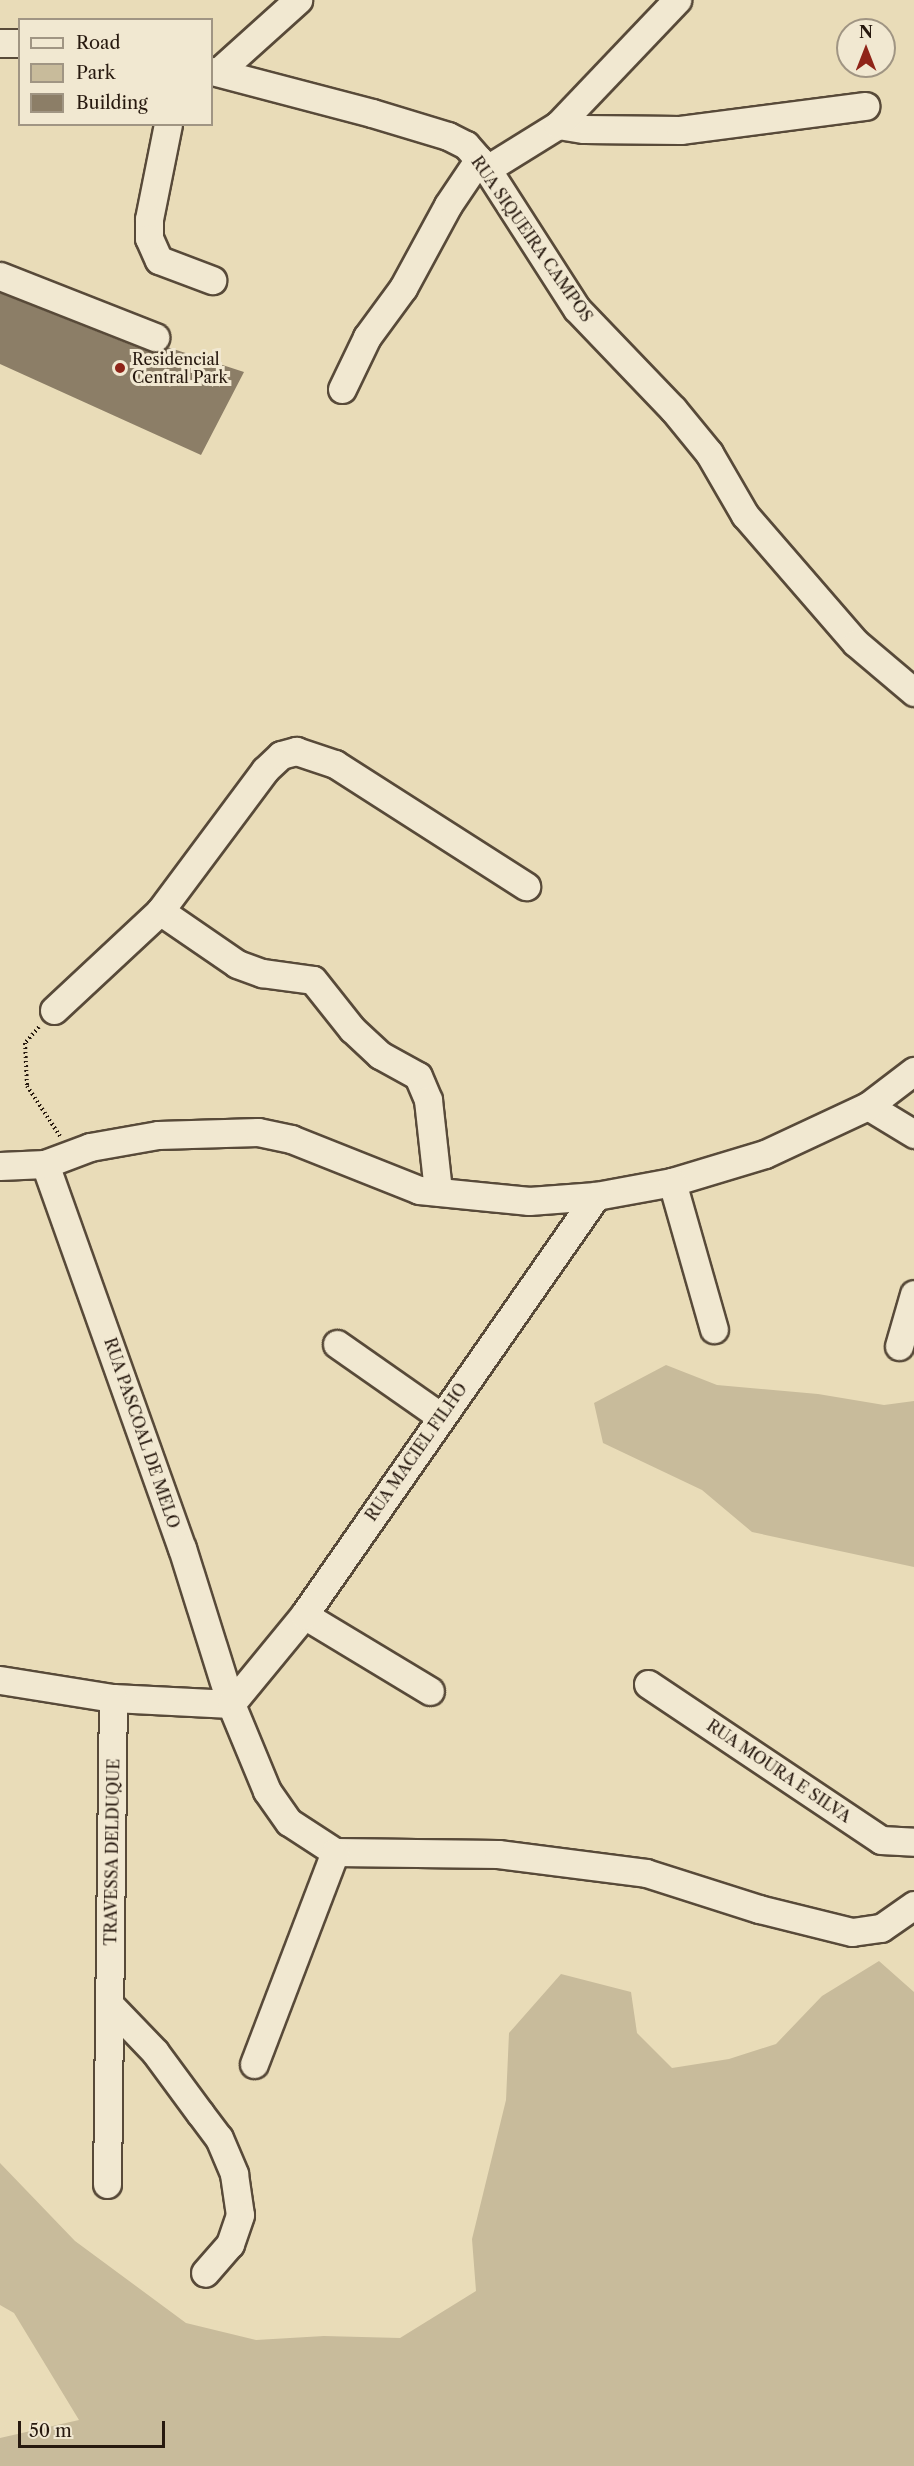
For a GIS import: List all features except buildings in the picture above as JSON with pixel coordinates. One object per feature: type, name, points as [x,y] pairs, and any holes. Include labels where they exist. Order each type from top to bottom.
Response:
[{"type":"street","points":[[214,72],[298,0]]},
{"type":"street","points":[[342,389],[367,338],[403,288],[448,205],[483,164],[558,125],[677,0]]},
{"type":"street","points":[[0,43],[18,43]]},
{"type":"street","name":"RUA SIQUEIRA CAMPOS","points":[[214,72],[448,136],[483,164],[577,309],[673,409],[709,453],[745,515],[856,643],[911,687]]},
{"type":"street","points":[[558,125],[584,129],[680,130],[865,106]]},
{"type":"street","points":[[168,126],[149,219],[149,238],[159,260],[212,280]]},
{"type":"street","points":[[0,276],[155,338]]},
{"type":"street","points":[[54,1010],[160,911],[265,770],[281,755],[296,751],[335,764],[526,886]]},
{"type":"street","points":[[160,911],[237,964],[262,973],[313,980],[352,1029],[380,1055],[418,1076],[429,1108],[438,1191]]},
{"type":"street","points":[[0,1166],[45,1164],[90,1147],[158,1135],[258,1132],[291,1139],[419,1190],[529,1201],[596,1196],[672,1182],[765,1155],[868,1106],[914,1071]]},
{"type":"street","points":[[868,1106],[914,1134]]},
{"type":"street","name":"RUA PASCOAL DE MELO","points":[[45,1164],[182,1548],[231,1704],[253,1762],[289,1822],[335,1852]]},
{"type":"street","points":[[672,1182],[714,1329]]},
{"type":"street","name":"RUA MACIEL FILHO","points":[[231,1704],[304,1615],[440,1416],[596,1196]]},
{"type":"street","points":[[898,1346],[914,1294]]},
{"type":"street","points":[[337,1344],[440,1416]]},
{"type":"street","points":[[304,1615],[430,1691]]},
{"type":"street","points":[[0,1680],[113,1698],[231,1704]]},
{"type":"street","name":"RUA MOURA E SILVA","points":[[648,1684],[881,1840],[914,1842]]},
{"type":"street","name":"TRAVESSA DELDUQUE","points":[[107,2184],[113,1698]]},
{"type":"street","points":[[254,2064],[335,1852],[498,1854],[646,1873],[759,1909],[852,1932],[881,1928],[912,1907]]},
{"type":"street","points":[[110,2005],[155,2052],[219,2138],[234,2174],[240,2215],[230,2244],[205,2273]]},
{"type":"path","points":[[54,1010],[25,1043],[27,1086],[63,1140],[90,1147]]},
{"type":"green space","points":[[666,1365],[717,1385],[818,1394],[884,1405],[914,1401],[914,1567],[752,1532],[702,1490],[603,1443],[594,1403]]},
{"type":"green space","points":[[879,1961],[914,1992],[914,2466],[0,2466],[0,2438],[79,2420],[14,2313],[0,2305],[0,2163],[75,2241],[186,2323],[256,2340],[324,2336],[400,2338],[476,2291],[472,2239],[506,2100],[509,2033],[561,1974],[631,1992],[637,2033],[672,2068],[729,2059],[776,2044],[822,1996]]},
{"type":"place","name":"Residencial Central Park","points":[[120,368]]}]
